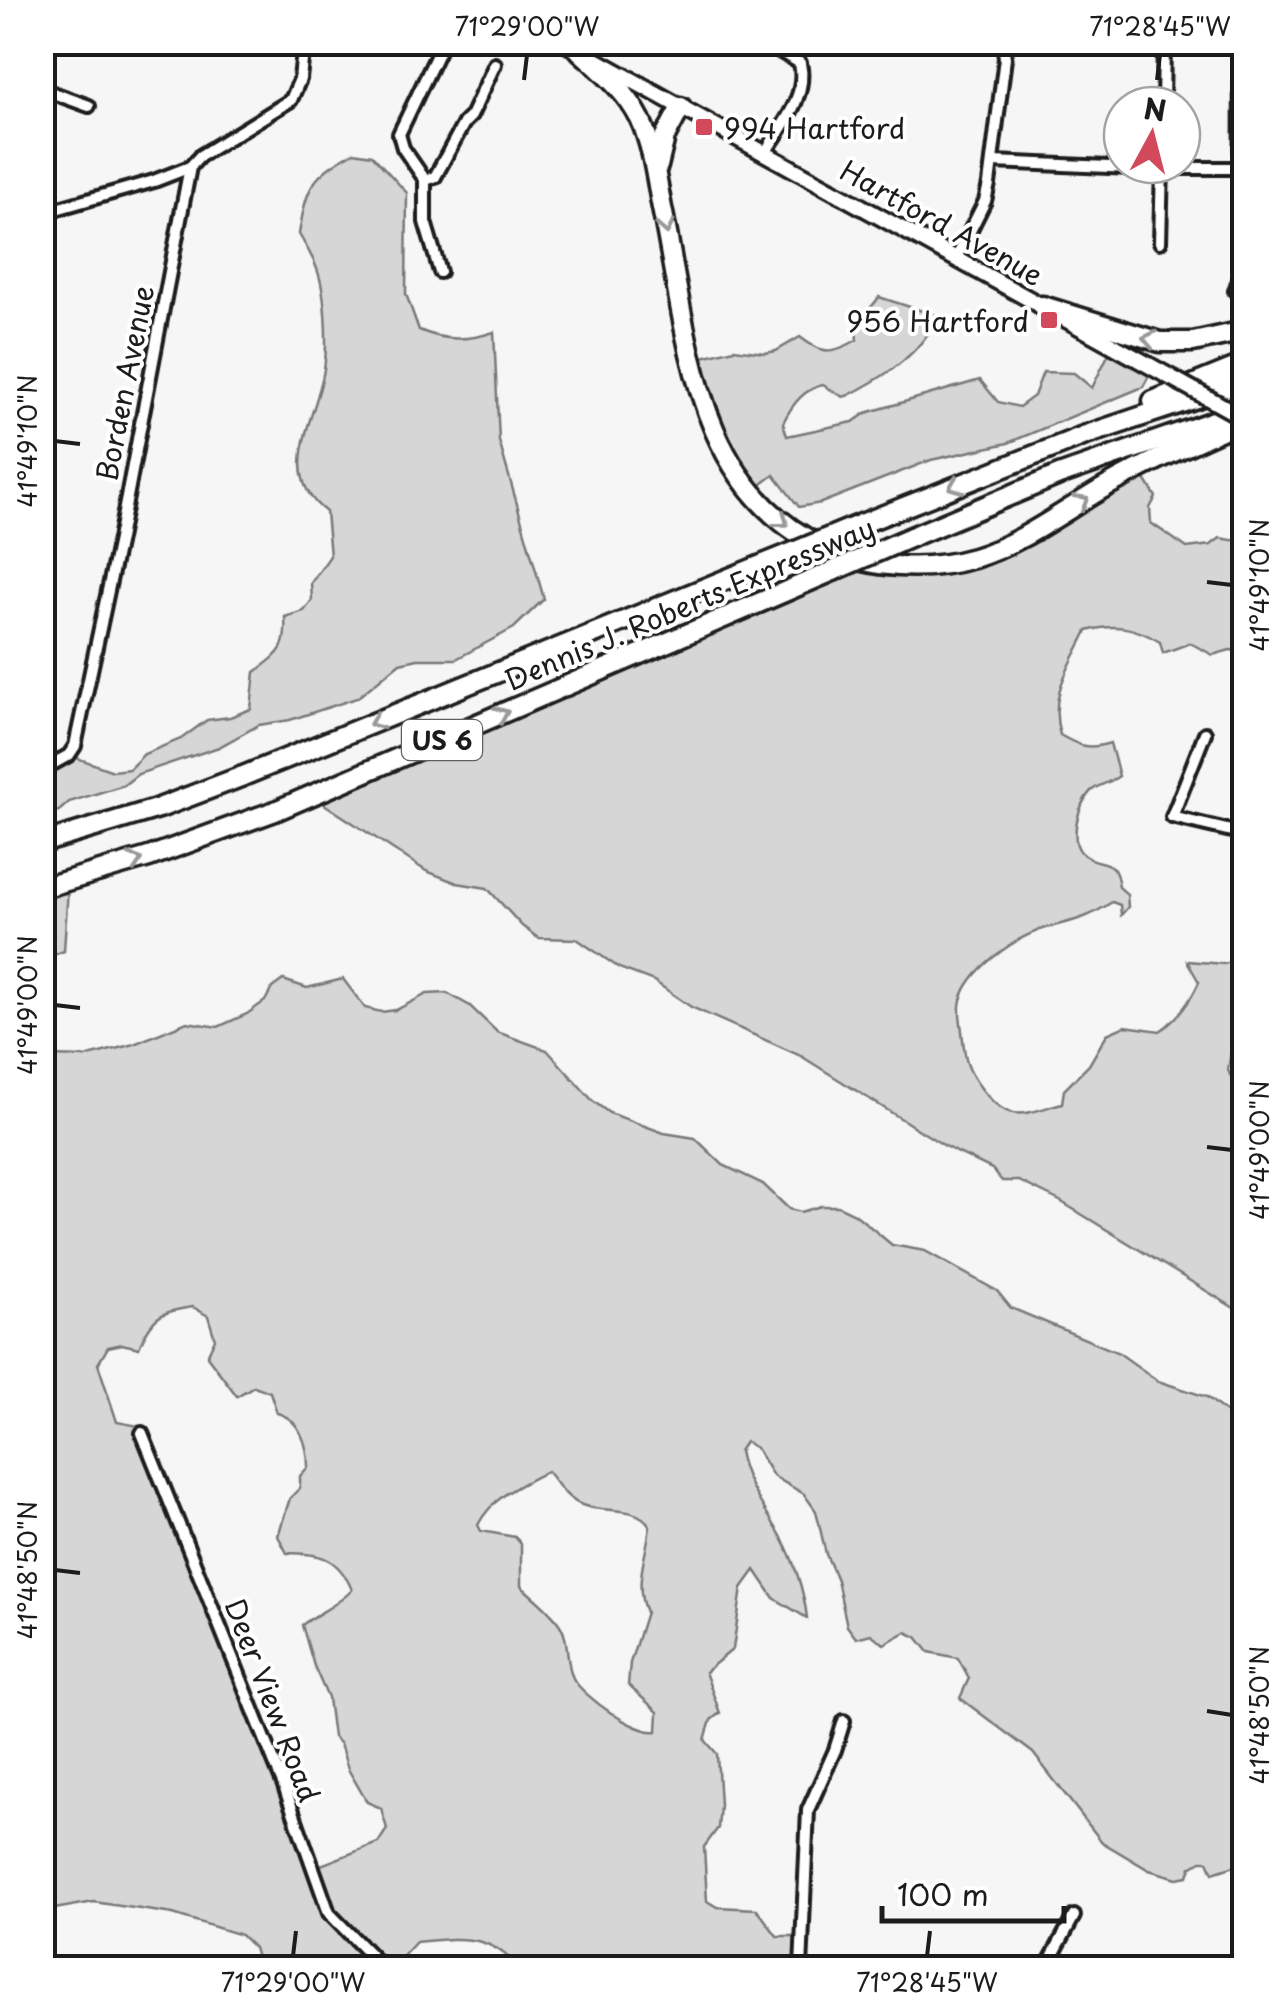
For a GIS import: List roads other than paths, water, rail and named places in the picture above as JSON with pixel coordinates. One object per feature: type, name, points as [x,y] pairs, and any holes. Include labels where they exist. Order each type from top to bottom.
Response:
[{"type":"highway","points":[[568,51],[616,84],[635,110],[648,140],[700,392],[724,454],[747,489],[807,538],[836,552],[879,564],[910,567],[976,557],[1022,537],[1159,458],[1244,416]]},
{"type":"highway","points":[[659,194],[660,155],[682,106]]},
{"type":"highway","points":[[1043,306],[1160,342],[1193,342],[1244,331]]},
{"type":"highway","points":[[1083,436],[1179,389],[1244,364]]},
{"type":"highway","name":"Dennis J. Roberts Expressway","points":[[42,843],[229,782],[1083,436],[1244,382]]},
{"type":"highway","name":"Dennis J. Roberts Expressway","points":[[42,888],[248,822],[1087,464],[1244,416]]},
{"type":"main road","name":"Hartford Avenue","points":[[568,51],[682,106],[1244,416]]},
{"type":"street","points":[[42,213],[190,167],[200,156],[291,100],[300,80],[304,42]]},
{"type":"street","points":[[440,272],[425,222],[425,180],[403,148],[399,134],[443,42]]},
{"type":"street","points":[[763,42],[800,63],[804,78],[798,98],[765,153]]},
{"type":"street","points":[[956,259],[985,201],[1005,58],[1002,42]]},
{"type":"street","points":[[1163,85],[1164,42]]},
{"type":"street","points":[[1234,291],[1240,276],[1241,42]]},
{"type":"street","points":[[425,180],[435,177],[471,116],[495,64]]},
{"type":"street","points":[[42,89],[89,106]]},
{"type":"street","points":[[993,162],[1102,165]]},
{"type":"street","name":"Borden Avenue","points":[[42,770],[69,755],[74,746],[115,557],[190,167]]},
{"type":"street","points":[[1202,167],[1243,168]]},
{"type":"street","points":[[1160,242],[1162,185]]},
{"type":"street","points":[[1205,733],[1172,817],[1244,834]]},
{"type":"street","name":"Deer View Road","points":[[142,1433],[284,1786],[329,1913],[383,1968]]},
{"type":"street","points":[[801,1968],[808,1810],[844,1721]]},
{"type":"street","points":[[1046,1968],[1074,1916]]},
{"type":"place","name":"994 Hartford","points":[[704,127]]},
{"type":"place","name":"956 Hartford","points":[[1049,320]]}]
